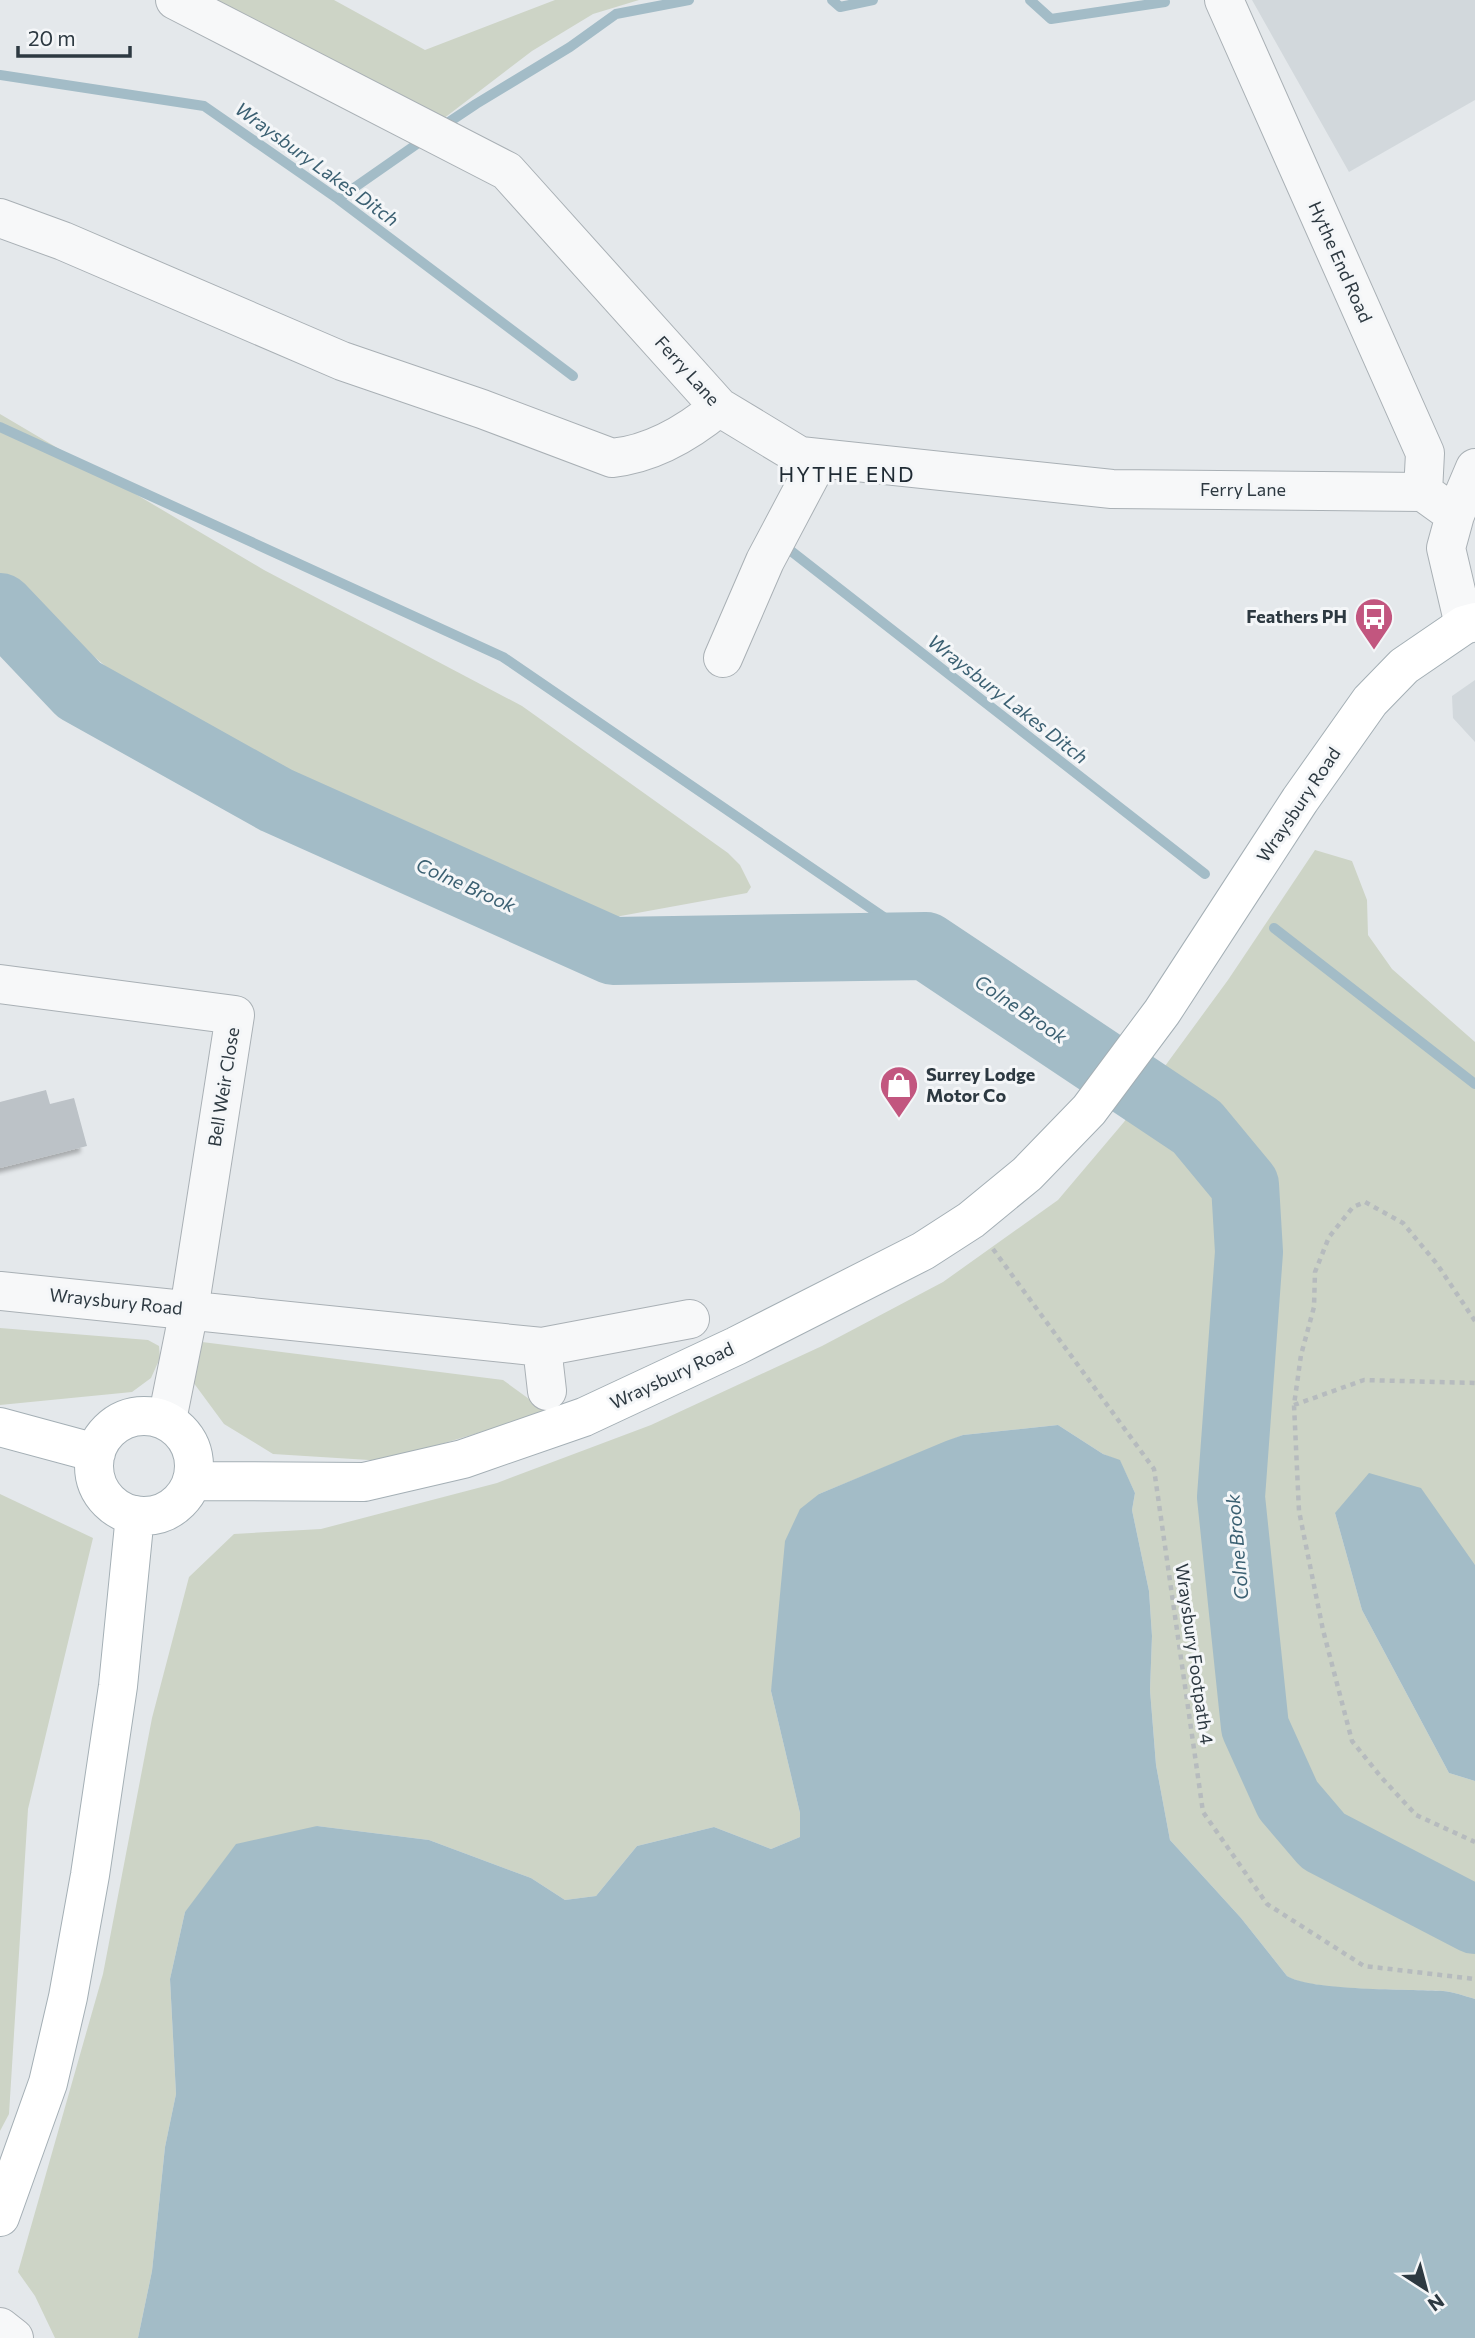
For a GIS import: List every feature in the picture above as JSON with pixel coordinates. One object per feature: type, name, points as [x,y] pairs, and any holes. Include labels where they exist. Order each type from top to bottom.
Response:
[{"type":"main road","name":"Wraysbury Road","points":[[192,1481],[363,1482],[463,1459],[584,1417],[723,1352],[923,1251],[971,1220],[1027,1174],[1088,1110],[1162,1012],[1300,800],[1370,701],[1404,666],[1470,624]]},
{"type":"main road","points":[[150,1416],[167,1420],[182,1432],[191,1446],[195,1464],[192,1481],[184,1496],[169,1510],[152,1516],[135,1515],[118,1509],[105,1497],[94,1470],[96,1453],[103,1436],[116,1424],[133,1417],[150,1416]]},
{"type":"main road","points":[[0,1427],[96,1453]]},
{"type":"main road","points":[[0,2217],[48,2083],[70,1983],[90,1875],[118,1686],[135,1515]]},
{"type":"street","name":"Ferry Lane","points":[[175,0],[507,171],[719,407],[800,456],[1112,489],[1423,492]]},
{"type":"street","name":"Hythe End Road","points":[[1224,0],[1425,453],[1423,492]]},
{"type":"street","points":[[0,218],[63,241],[342,360],[482,408],[612,458],[631,456],[647,450],[700,423],[719,407]]},
{"type":"street","points":[[723,658],[765,562],[819,459]]},
{"type":"street","points":[[1470,624],[1446,548],[1455,515],[1475,468]]},
{"type":"street","points":[[1423,492],[1455,515]]},
{"type":"street","name":"Bell Weir Close","points":[[0,984],[235,1015],[189,1310]]},
{"type":"street","name":"Wraysbury Road","points":[[0,1291],[542,1347],[690,1319]]},
{"type":"street","points":[[167,1420],[189,1310]]},
{"type":"street","points":[[542,1347],[547,1391]]},
{"type":"street","points":[[0,2327],[14,2338]]},
{"type":"path","points":[[1475,1321],[1437,1264],[1403,1223],[1365,1202],[1353,1207],[1329,1237],[1315,1272],[1314,1307],[1301,1355],[1293,1405],[1299,1511],[1323,1630],[1352,1741],[1416,1815],[1475,1842]]},
{"type":"path","name":"Wraysbury Footpath 4","points":[[971,1220],[1154,1469],[1203,1812],[1267,1904],[1364,1966],[1475,1979]]},
{"type":"path","points":[[1293,1405],[1364,1380],[1475,1383]]},
{"type":"shaded area","points":[[161,0],[334,0],[425,50],[555,0],[639,0],[593,14],[532,51],[426,132]]},
{"type":"shaded area","points":[[1252,0],[1475,0],[1475,100],[1349,172]]},
{"type":"shaded area","points":[[0,414],[264,570],[522,706],[728,853],[740,865],[751,887],[747,893],[615,917],[574,918],[531,910],[496,898],[195,742],[0,577]]},
{"type":"shaded area","points":[[1475,680],[1475,742],[1453,718],[1452,696]]},
{"type":"shaded area","points":[[1315,850],[1352,861],[1367,900],[1368,935],[1392,969],[1475,1042],[1475,1565],[1335,1513],[1362,1610],[1449,1773],[1475,1781],[1475,1999],[1443,1991],[1317,1985],[1287,1976],[1241,1918],[1170,1840],[1156,1765],[1150,1690],[1152,1636],[1149,1591],[1132,1510],[1135,1493],[1120,1461],[1103,1454],[1058,1425],[963,1435],[819,1494],[771,1691],[800,1813],[800,1837],[771,1849],[714,1827],[637,1846],[596,1896],[565,1900],[531,1878],[429,1840],[317,1826],[185,1912],[170,1979],[176,2094],[165,2147],[152,2271],[138,2338],[55,2338],[35,2296],[18,2272],[103,1974],[152,1718],[189,1577],[234,1534],[321,1529],[497,1483],[651,1425],[822,1346],[943,1282],[1058,1200],[1124,1122],[1228,980]]},
{"type":"shaded area","points":[[0,1328],[148,1340],[159,1346],[160,1358],[151,1378],[132,1392],[0,1405]]},
{"type":"shaded area","points":[[194,1341],[503,1380],[547,1412],[385,1461],[273,1454],[224,1424],[193,1382]]},
{"type":"shaded area","points":[[0,1494],[93,1538],[28,1809],[9,2114],[0,2131]]},
{"type":"water","points":[[1058,1425],[1103,1454],[1120,1460],[1135,1493],[1132,1510],[1149,1591],[1152,1636],[1150,1690],[1156,1765],[1170,1840],[1241,1918],[1287,1976],[1316,1984],[1443,1991],[1475,1999],[1475,2338],[138,2338],[152,2271],[165,2147],[176,2094],[170,1979],[185,1912],[236,1844],[317,1826],[429,1840],[531,1878],[565,1900],[596,1896],[637,1846],[714,1827],[771,1849],[800,1837],[800,1813],[771,1691],[785,1541],[800,1509],[819,1494],[963,1435]]},
{"type":"water","points":[[1369,1473],[1421,1488],[1475,1565],[1475,1781],[1449,1773],[1362,1610],[1335,1513]]},
{"type":"building","points":[[46,1090],[50,1104],[74,1098],[87,1146],[0,1168],[0,1102]]},
{"type":"waterway","points":[[440,128],[570,47],[616,14],[689,0]]},
{"type":"waterway","points":[[832,0],[840,7],[873,0]]},
{"type":"waterway","points":[[1030,0],[1051,19],[1165,2]]},
{"type":"waterway","name":"Wraysbury Lakes Ditch","points":[[0,75],[204,106],[338,199],[573,376]]},
{"type":"waterway","points":[[338,199],[427,137]]},
{"type":"waterway","points":[[0,427],[503,657],[926,946]]},
{"type":"waterway","name":"Wraysbury Lakes Ditch","points":[[791,551],[1205,874]]},
{"type":"waterway","name":"Colne Brook","points":[[0,607],[79,690],[276,800],[613,951],[926,946],[1197,1127],[1245,1185],[1249,1252],[1231,1497],[1255,1727],[1288,1800],[1323,1841],[1475,1920]]},
{"type":"waterway","name":"Wraysbury Lakes Ditch","points":[[1274,928],[1475,1084]]},
{"type":"place","name":"Feathers PH","points":[[1374,651]]},
{"type":"place","name":"Surrey Lodge Motor Co","points":[[899,1119]]},
{"type":"district","name":"HYTHE END","points":[[847,475]]}]
